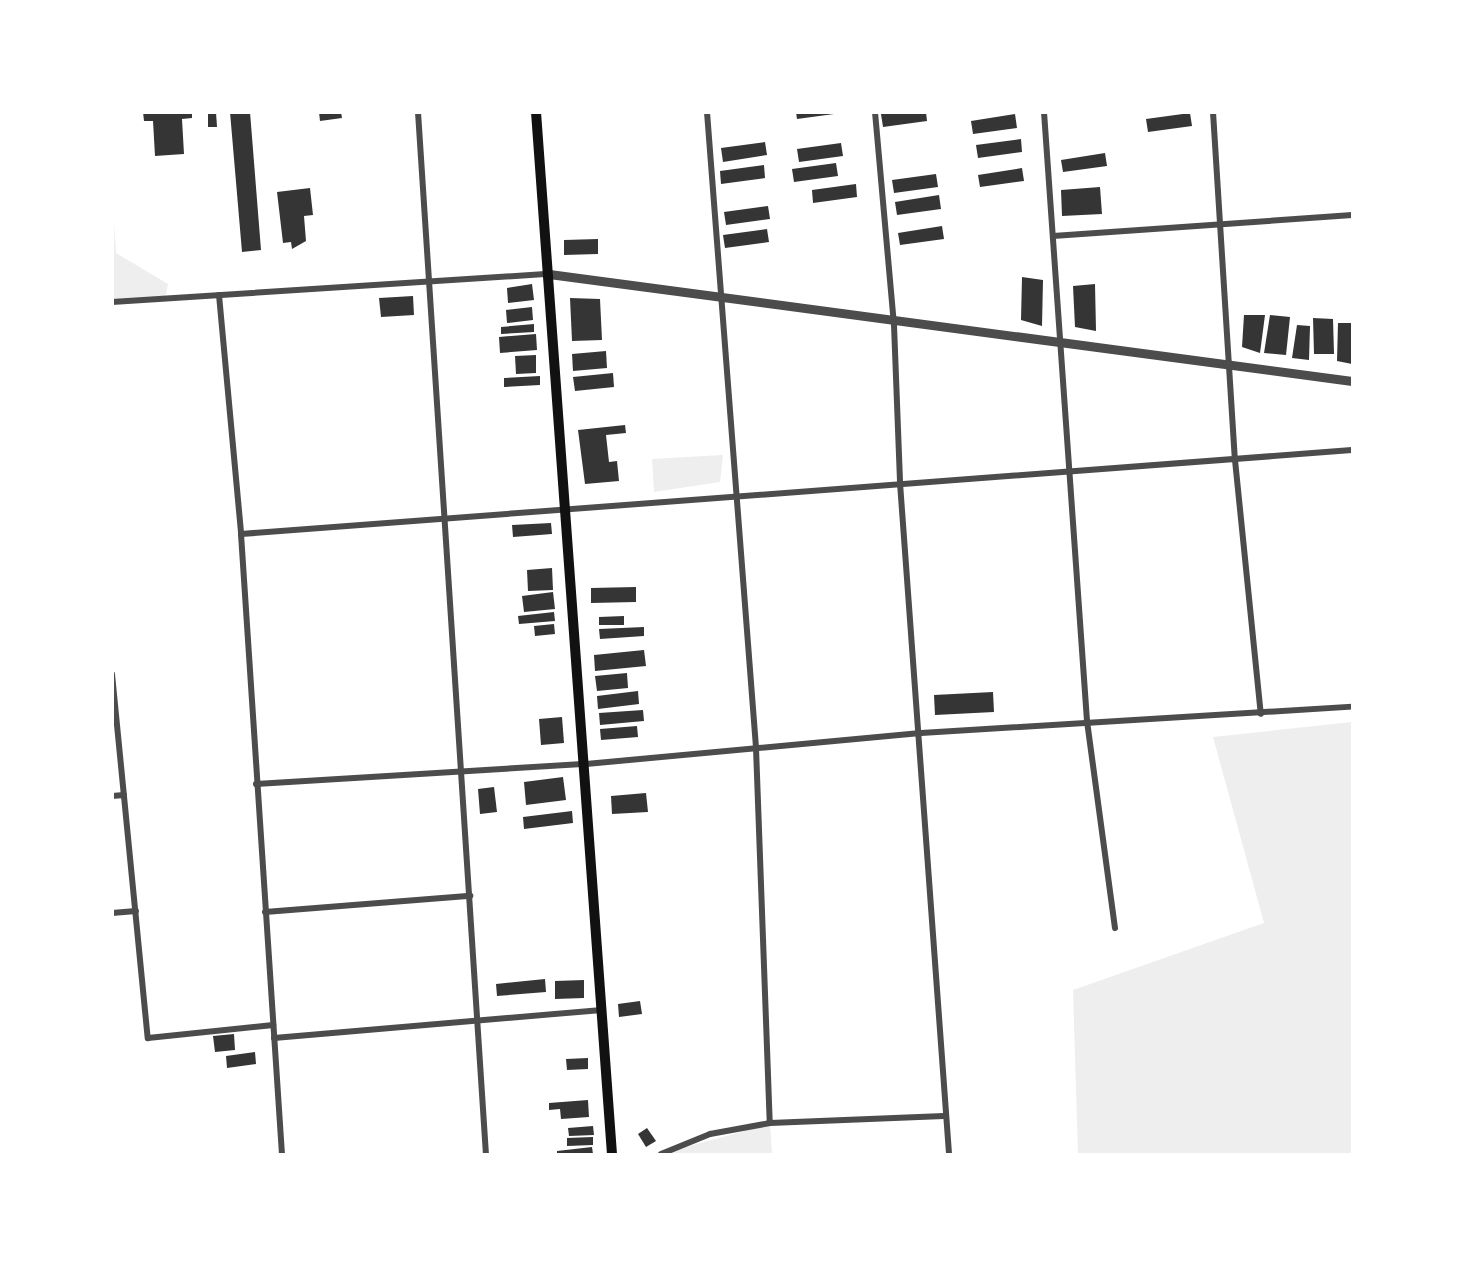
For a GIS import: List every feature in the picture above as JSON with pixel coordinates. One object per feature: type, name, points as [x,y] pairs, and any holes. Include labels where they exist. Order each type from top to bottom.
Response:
[{"type":"main road","points":[[536,112],[586,764],[612,1155]]},
{"type":"street","points":[[418,112],[448,519],[460,769],[486,1155]]},
{"type":"street","points":[[707,112],[756,748],[770,1124]]},
{"type":"street","points":[[875,112],[894,325],[900,483],[921,733],[944,1116],[949,1155]]},
{"type":"street","points":[[1044,112],[1061,346],[1067,474],[1087,721],[1115,928]]},
{"type":"street","points":[[1213,112],[1235,460],[1261,714]]},
{"type":"street","points":[[1053,236],[1353,215]]},
{"type":"street","points":[[112,302],[429,278],[549,274],[894,325],[1353,381]]},
{"type":"street","points":[[219,295],[241,534],[264,912],[282,1155]]},
{"type":"street","points":[[241,534],[448,519],[567,506],[1067,474],[1353,450]]},
{"type":"street","points":[[112,674],[148,1038],[273,1025]]},
{"type":"street","points":[[256,784],[460,769],[586,764],[921,733],[1087,721],[1261,714],[1353,707]]},
{"type":"street","points":[[112,796],[124,795]]},
{"type":"street","points":[[264,912],[470,896]]},
{"type":"street","points":[[112,913],[136,911]]},
{"type":"street","points":[[274,1038],[478,1023],[602,1010]]},
{"type":"street","points":[[661,1155],[710,1134],[770,1124],[944,1116]]},
{"type":"shaded area","points":[[112,192],[116,253],[168,284],[165,299],[113,303]]},
{"type":"shaded area","points":[[723,455],[720,482],[654,492],[652,459]]},
{"type":"shaded area","points":[[1352,722],[1352,1154],[1078,1154],[1073,990],[1264,923],[1213,737]]},
{"type":"shaded area","points":[[770,1124],[772,1154],[660,1154]]},
{"type":"building","points":[[143,112],[192,112],[192,118],[182,119],[184,154],[155,156],[153,121],[144,121]]},
{"type":"building","points":[[208,112],[216,112],[217,127],[208,127]]},
{"type":"building","points":[[230,112],[250,112],[261,250],[242,252]]},
{"type":"building","points":[[319,112],[341,112],[342,118],[320,121]]},
{"type":"building","points":[[796,112],[834,112],[834,114],[797,119]]},
{"type":"building","points":[[926,112],[927,121],[883,127],[881,114]]},
{"type":"building","points":[[1190,113],[1192,126],[1148,132],[1146,119]]},
{"type":"building","points":[[1015,114],[1017,128],[973,134],[971,121]]},
{"type":"building","points":[[1021,139],[1022,152],[978,158],[976,145]]},
{"type":"building","points":[[765,142],[767,155],[723,162],[721,148]]},
{"type":"building","points":[[841,143],[843,156],[799,162],[797,149]]},
{"type":"building","points":[[1105,153],[1107,166],[1063,172],[1061,160]]},
{"type":"building","points":[[836,163],[838,176],[794,182],[792,169]]},
{"type":"building","points":[[764,165],[765,178],[721,184],[720,171]]},
{"type":"building","points":[[1022,168],[1024,181],[980,187],[978,175]]},
{"type":"building","points":[[936,174],[938,187],[894,193],[892,180]]},
{"type":"building","points":[[856,184],[857,197],[813,203],[812,190]]},
{"type":"building","points":[[1100,187],[1102,214],[1062,216],[1061,190]]},
{"type":"building","points":[[310,188],[313,215],[304,216],[306,241],[292,249],[291,242],[283,243],[277,192]]},
{"type":"building","points":[[939,195],[941,209],[897,215],[895,202]]},
{"type":"building","points":[[768,206],[770,219],[726,225],[724,212]]},
{"type":"building","points":[[942,226],[944,239],[900,245],[898,233]]},
{"type":"building","points":[[767,229],[769,242],[725,248],[723,235]]},
{"type":"building","points":[[598,239],[598,254],[564,255],[564,240]]},
{"type":"building","points":[[1022,277],[1043,280],[1042,326],[1021,320]]},
{"type":"building","points":[[532,284],[534,300],[508,303],[507,288]]},
{"type":"building","points":[[1095,284],[1096,331],[1075,327],[1073,286]]},
{"type":"building","points":[[413,296],[414,315],[381,317],[379,298]]},
{"type":"building","points":[[570,298],[600,299],[602,340],[572,341]]},
{"type":"building","points":[[532,307],[533,320],[507,323],[506,310]]},
{"type":"building","points":[[1244,315],[1265,315],[1260,353],[1242,347]]},
{"type":"building","points":[[1270,315],[1290,317],[1286,355],[1264,353]]},
{"type":"building","points":[[1313,318],[1333,319],[1334,354],[1314,354]]},
{"type":"building","points":[[1338,323],[1352,323],[1352,364],[1337,361]]},
{"type":"building","points":[[534,324],[534,332],[501,334],[501,327]]},
{"type":"building","points":[[1297,325],[1310,326],[1309,360],[1292,358]]},
{"type":"building","points":[[536,334],[537,350],[500,353],[499,337]]},
{"type":"building","points":[[606,351],[607,368],[573,371],[572,354]]},
{"type":"building","points":[[536,355],[536,373],[516,374],[515,356]]},
{"type":"building","points":[[613,373],[614,387],[575,391],[573,377]]},
{"type":"building","points":[[540,376],[540,385],[504,387],[504,378]]},
{"type":"building","points":[[625,425],[626,433],[606,435],[609,462],[617,461],[619,481],[585,484],[578,430]]},
{"type":"building","points":[[551,523],[552,534],[513,537],[512,525]]},
{"type":"building","points":[[552,568],[553,590],[528,591],[527,570]]},
{"type":"building","points":[[636,587],[636,602],[591,603],[591,588]]},
{"type":"building","points":[[553,592],[555,609],[524,612],[522,596]]},
{"type":"building","points":[[554,612],[555,621],[519,624],[518,616]]},
{"type":"building","points":[[624,616],[624,625],[599,625],[599,617]]},
{"type":"building","points":[[554,624],[555,634],[535,636],[534,626]]},
{"type":"building","points":[[644,627],[644,636],[600,639],[599,629]]},
{"type":"building","points":[[644,650],[646,666],[595,671],[594,655]]},
{"type":"building","points":[[627,673],[628,688],[597,691],[595,676]]},
{"type":"building","points":[[638,691],[639,704],[598,709],[597,696]]},
{"type":"building","points":[[993,692],[994,712],[935,715],[934,695]]},
{"type":"building","points":[[643,710],[644,721],[600,725],[599,713]]},
{"type":"building","points":[[562,717],[564,743],[541,745],[539,719]]},
{"type":"building","points":[[637,726],[638,737],[601,740],[600,729]]},
{"type":"building","points":[[563,777],[566,800],[526,805],[524,782]]},
{"type":"building","points":[[494,787],[497,812],[480,814],[478,789]]},
{"type":"building","points":[[646,793],[648,812],[612,814],[611,796]]},
{"type":"building","points":[[572,811],[573,823],[524,829],[523,817]]},
{"type":"building","points":[[545,979],[546,992],[497,996],[496,984]]},
{"type":"building","points":[[584,980],[584,998],[555,999],[555,981]]},
{"type":"building","points":[[640,1001],[642,1014],[619,1017],[618,1004]]},
{"type":"building","points":[[234,1034],[235,1050],[215,1052],[213,1036]]},
{"type":"building","points":[[255,1052],[256,1064],[227,1068],[226,1056]]},
{"type":"building","points":[[588,1058],[588,1069],[567,1070],[566,1059]]},
{"type":"building","points":[[588,1100],[589,1117],[561,1119],[560,1109],[549,1110],[549,1103]]},
{"type":"building","points":[[593,1126],[594,1135],[569,1136],[568,1128]]},
{"type":"building","points":[[647,1128],[656,1141],[646,1147],[638,1134]]},
{"type":"building","points":[[593,1137],[593,1145],[567,1146],[567,1138]]},
{"type":"building","points":[[592,1147],[593,1154],[557,1154],[557,1151]]}]
